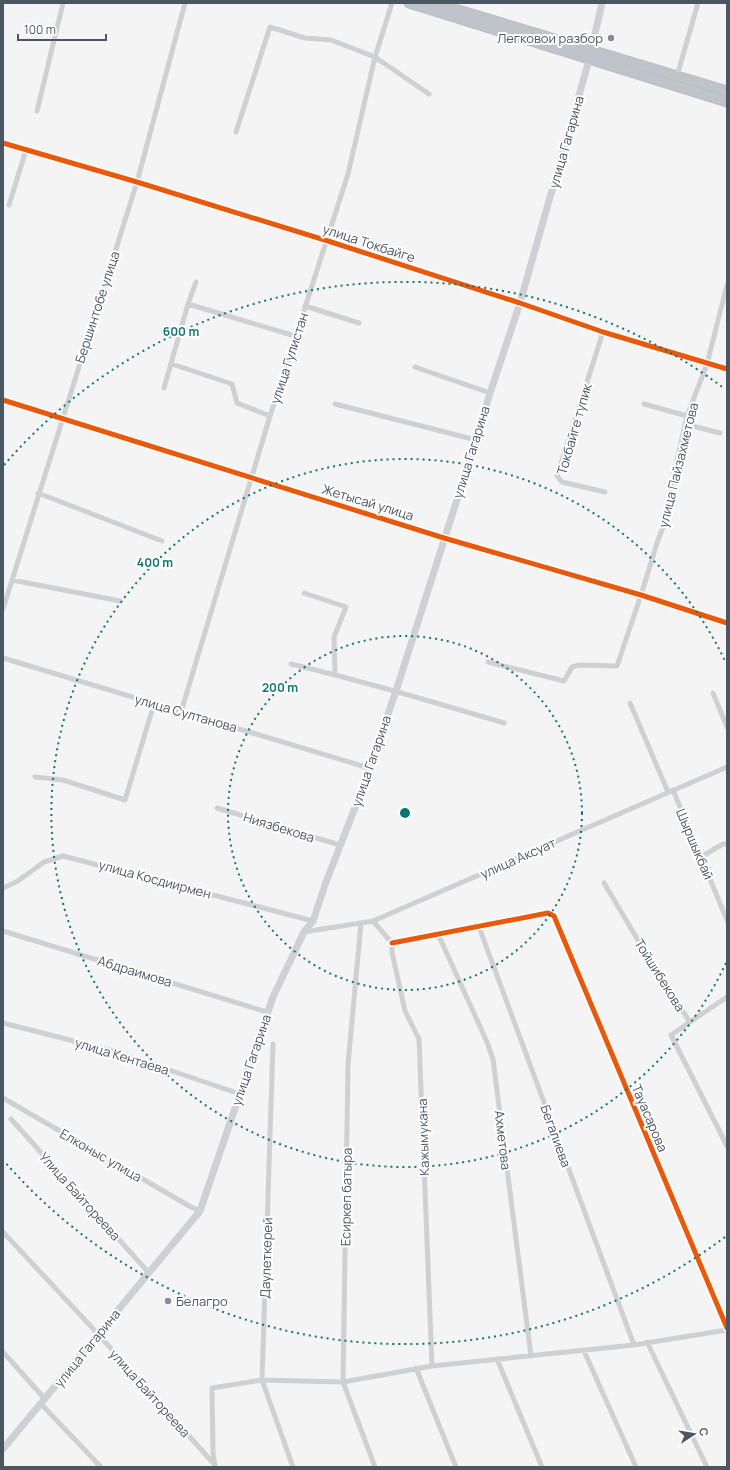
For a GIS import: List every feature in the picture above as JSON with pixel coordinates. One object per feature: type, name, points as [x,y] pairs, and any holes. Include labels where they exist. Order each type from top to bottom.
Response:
[{"type":"highway","points":[[409,3],[727,102]]},
{"type":"highway","points":[[435,3],[727,91]]},
{"type":"main road","name":"улица Гагарина","points":[[3,1450],[200,1211],[267,1012],[304,932],[313,921],[396,691],[520,303],[589,60],[602,3]]},
{"type":"street","points":[[37,110],[63,3]]},
{"type":"street","name":"Бершинтобе улица","points":[[3,609],[38,493],[137,182],[185,3]]},
{"type":"street","name":"улица Гулистан","points":[[181,712],[270,416],[295,336],[328,240],[348,174],[375,57],[392,3]]},
{"type":"street","points":[[677,76],[698,3]]},
{"type":"street","points":[[236,132],[270,27],[305,38],[331,40],[375,57],[429,94]]},
{"type":"street","name":"улица Токбайге","points":[[3,143],[328,240],[603,332],[727,369]]},
{"type":"street","points":[[9,205],[26,150]]},
{"type":"street","points":[[164,388],[188,304],[196,282]]},
{"type":"street","name":"улица Пайзахметова","points":[[488,662],[564,681],[572,667],[579,665],[617,666],[641,595],[656,543],[669,511],[674,473],[687,416],[707,364],[727,285]]},
{"type":"street","points":[[188,304],[295,336]]},
{"type":"street","points":[[305,306],[359,323]]},
{"type":"street","name":"Токбайге тупик","points":[[603,332],[558,476],[562,482],[605,492]]},
{"type":"street","points":[[172,364],[232,384],[237,403],[270,416]]},
{"type":"street","points":[[415,367],[490,394]]},
{"type":"street","name":"Жетысай улица","points":[[3,400],[62,417],[444,538],[641,595],[727,623]]},
{"type":"street","points":[[335,404],[476,440]]},
{"type":"street","points":[[644,404],[687,416]]},
{"type":"street","points":[[685,424],[720,433]]},
{"type":"street","points":[[38,493],[162,541]]},
{"type":"street","points":[[12,580],[120,601]]},
{"type":"street","points":[[304,593],[346,607],[334,637],[335,674]]},
{"type":"street","name":"улица Султанова","points":[[3,658],[369,768]]},
{"type":"street","points":[[291,664],[335,674],[504,723]]},
{"type":"street","points":[[713,693],[727,727]]},
{"type":"street","name":"Шыршыкбай","points":[[630,703],[701,857],[727,920]]},
{"type":"street","points":[[35,777],[63,780],[125,800],[154,704]]},
{"type":"street","name":"улица Аксуат","points":[[304,932],[373,921],[727,767]]},
{"type":"street","name":"Ниязбекова","points":[[217,808],[340,845]]},
{"type":"street","points":[[701,857],[723,844],[727,844]]},
{"type":"street","name":"улица Косдиирмен","points":[[3,888],[18,881],[44,862],[63,856],[313,921]]},
{"type":"street","name":"Тойшибекова","points":[[604,882],[660,977],[690,1022],[672,1035],[727,1146]]},
{"type":"street","name":"Тауасарова","points":[[479,927],[548,913],[554,916],[727,1329]]},
{"type":"street","points":[[373,921],[392,943],[479,927]]},
{"type":"street","name":"Есиркеп батыра","points":[[361,922],[348,1064],[344,1382],[375,1467]]},
{"type":"street","name":"Бегалиева","points":[[479,927],[634,1345]]},
{"type":"street","name":"Абдраимова","points":[[3,931],[267,1012]]},
{"type":"street","name":"Ахметова","points":[[438,934],[487,1042],[492,1059],[531,1356]]},
{"type":"street","name":"Кажымукана","points":[[392,943],[392,952],[405,1011],[419,1039],[432,1366]]},
{"type":"street","points":[[690,1022],[727,997]]},
{"type":"street","name":"улица Кентаева","points":[[3,1023],[113,1051],[240,1094]]},
{"type":"street","name":"Даулеткерей","points":[[273,1044],[262,1380],[293,1467]]},
{"type":"street","name":"Елконыс улица","points":[[3,1098],[200,1211]]},
{"type":"street","name":"Улица Байтореева","points":[[11,1119],[149,1273]]},
{"type":"street","name":"улица Байтореева","points":[[3,1232],[98,1334],[215,1466]]},
{"type":"street","points":[[215,1466],[213,1452],[212,1388],[262,1380],[344,1382],[416,1368],[634,1345],[727,1329]]},
{"type":"street","points":[[647,1342],[707,1467]]},
{"type":"street","points":[[584,1351],[636,1467]]},
{"type":"street","points":[[3,1352],[43,1402],[101,1467]]},
{"type":"street","points":[[497,1359],[542,1467]]},
{"type":"street","points":[[416,1368],[456,1467]]},
{"type":"cycle path","points":[[3,143],[137,182],[328,241],[520,303],[603,332],[727,369]]},
{"type":"cycle path","points":[[3,400],[444,538],[641,595],[727,623]]},
{"type":"cycle path","points":[[392,943],[548,913],[554,916],[727,1328]]},
{"type":"place","name":"Легковои разбор","points":[[611,38]]},
{"type":"place","name":"Белагро","points":[[168,1301]]}]
